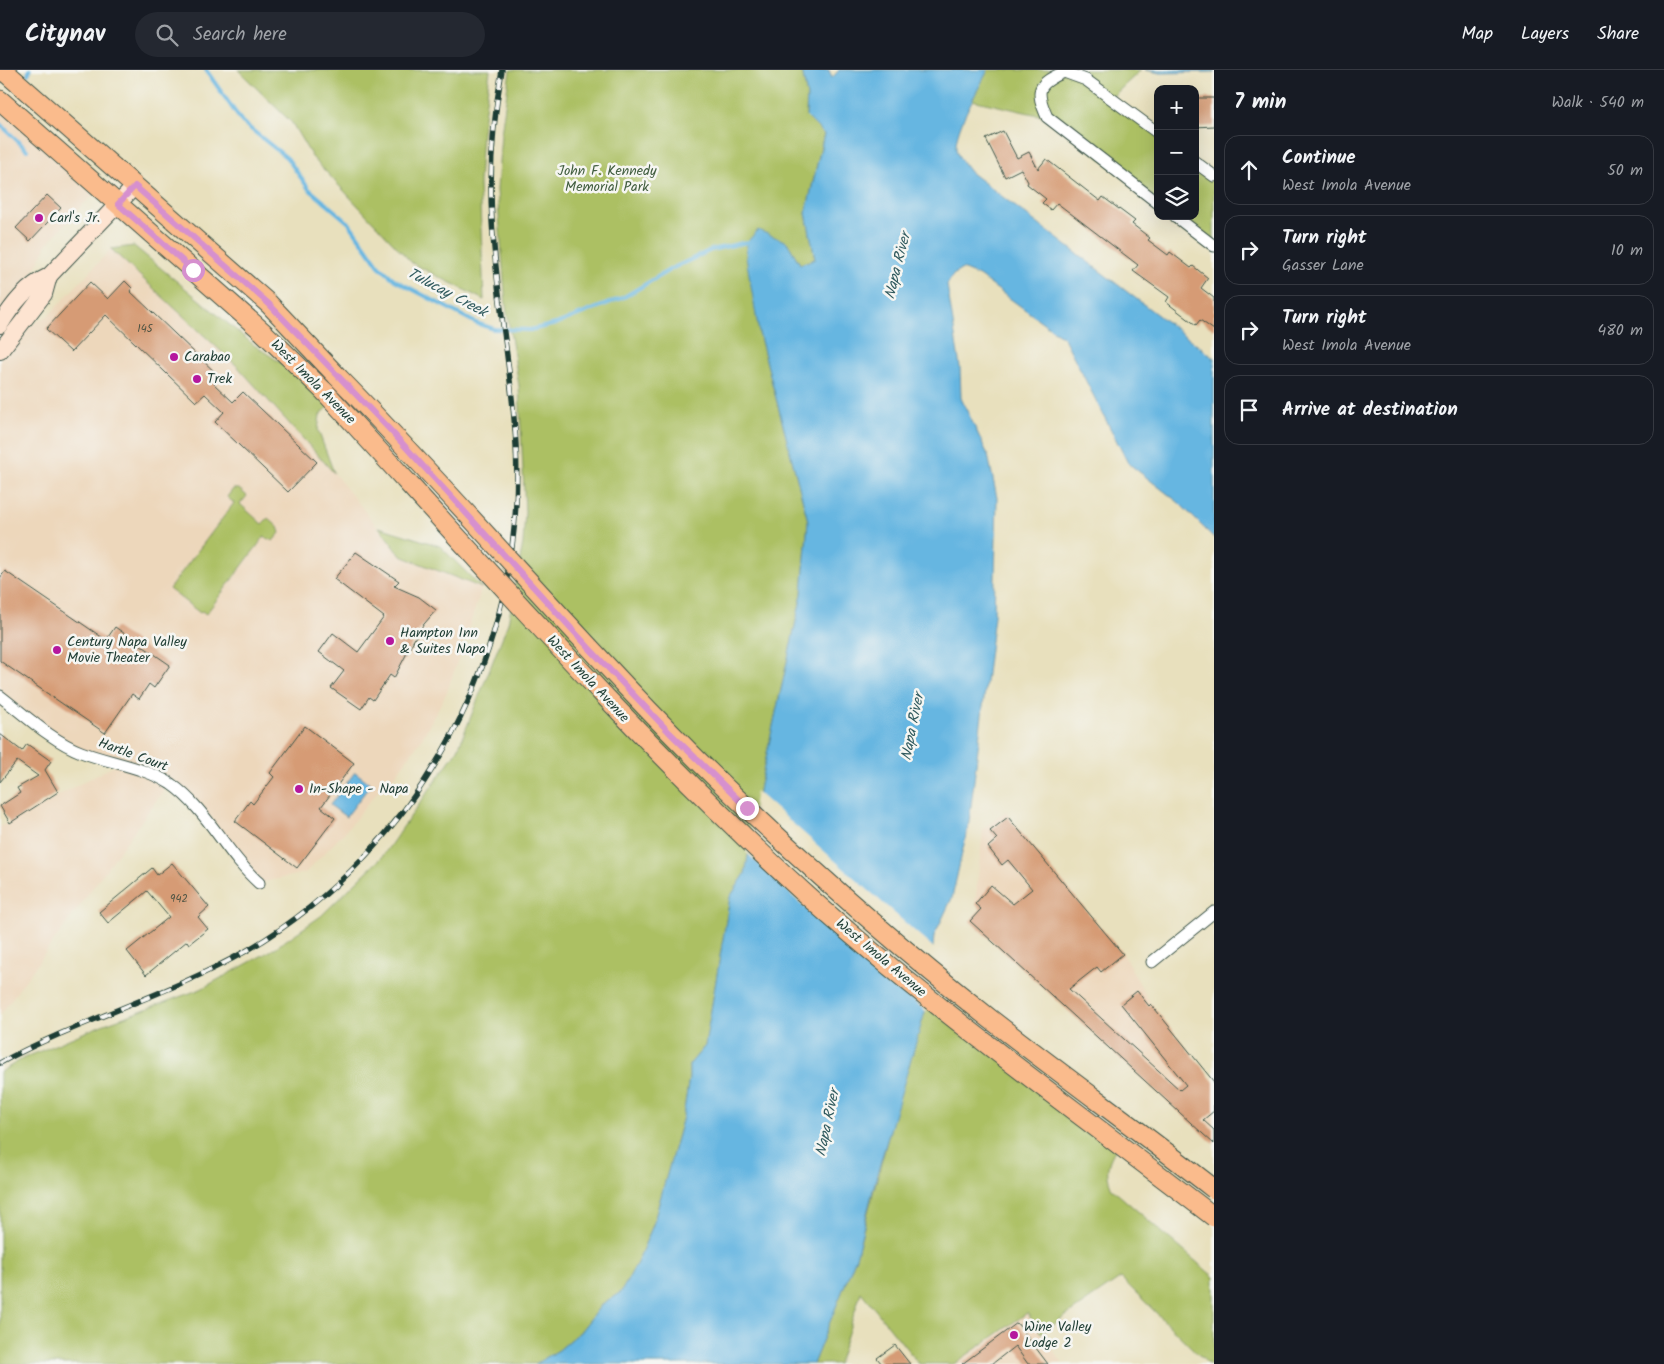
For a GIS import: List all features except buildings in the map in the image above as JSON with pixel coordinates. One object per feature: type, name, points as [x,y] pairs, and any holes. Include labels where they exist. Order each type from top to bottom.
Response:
[{"type":"main road","name":"West Imola Avenue","points":[[3,70],[269,304],[391,431],[591,650],[670,733],[819,875],[902,947],[988,1017],[1214,1188]]},
{"type":"main road","name":"West Imola Avenue","points":[[0,100],[262,332],[325,392],[574,665],[654,749],[738,831],[887,964],[974,1035],[1214,1217]]},
{"type":"street","points":[[1154,130],[1086,80],[1064,72],[1048,80],[1041,88],[1038,97],[1047,117],[1154,200]]},
{"type":"street","points":[[1199,165],[1214,176]]},
{"type":"street","points":[[0,325],[20,297],[34,283],[49,276],[135,186]]},
{"type":"street","points":[[1181,220],[1214,246]]},
{"type":"street","points":[[0,351],[44,294],[49,276]]},
{"type":"street","name":"Hartle Court","points":[[0,696],[59,740],[80,751],[142,771],[169,783],[186,796],[237,862],[259,883]]},
{"type":"street","points":[[1152,962],[1214,912]]},
{"type":"shaded area","points":[[0,100],[101,189],[83,204],[48,243],[20,297],[0,327]]},
{"type":"shaded area","points":[[111,249],[238,367],[334,473],[401,556],[482,588],[447,692],[421,740],[395,776],[383,785],[344,833],[305,873],[259,883],[169,783],[0,1015],[0,827],[117,764],[79,751],[0,696],[0,351],[9,337],[49,315]]},
{"type":"shaded area","points":[[1006,811],[1015,826],[1123,954],[1151,1004],[1214,1082],[1214,1144],[970,921],[981,909],[975,904],[983,829]]},
{"type":"shaded area","points":[[1027,1313],[1063,1364],[954,1364]]},
{"type":"green space","points":[[238,70],[490,70],[482,133],[479,182],[484,300],[412,263],[312,157],[292,123]]},
{"type":"green space","name":"John F. Kennedy Memorial Park","points":[[510,70],[802,70],[807,96],[806,116],[824,133],[806,213],[815,259],[800,264],[787,242],[759,333],[808,521],[802,594],[760,785],[745,874],[730,897],[705,1046],[689,1065],[683,1117],[653,1225],[637,1263],[621,1292],[602,1304],[580,1332],[559,1350],[535,1364],[0,1364],[0,1072],[24,1058],[102,1025],[201,989],[272,950],[321,916],[382,857],[458,749],[508,623],[523,543],[525,512],[519,386],[506,306],[497,190],[501,134]]},
{"type":"green space","points":[[988,70],[1141,70],[1111,98],[1154,130],[1154,200],[1047,117],[972,100]]},
{"type":"green space","points":[[1199,165],[1214,176],[1214,246],[1180,220],[1199,220]]},
{"type":"green space","points":[[134,246],[254,345],[325,392],[334,402],[320,415],[318,430],[334,473],[238,367],[111,249]]},
{"type":"green space","points":[[233,489],[239,489],[247,496],[240,504],[262,524],[268,518],[278,527],[280,533],[273,541],[264,537],[206,614],[202,611],[200,613],[169,589],[234,503],[227,497]]},
{"type":"green space","points":[[379,527],[440,546],[482,588],[401,556]]},
{"type":"green space","points":[[926,996],[1115,1150],[1108,1169],[1108,1178],[1112,1189],[1214,1277],[1214,1364],[1208,1364],[1121,1278],[1041,1333],[1027,1313],[954,1364],[919,1364],[861,1292],[838,1364],[813,1364],[856,1257]]},
{"type":"water","name":"Napa River","points":[[802,70],[829,70],[832,78],[839,70],[988,70],[967,111],[958,135],[956,145],[961,161],[970,172],[1214,358],[1214,538],[1178,502],[1128,463],[1064,338],[979,276],[962,269],[953,275],[947,285],[960,367],[961,398],[988,455],[997,498],[994,616],[969,822],[952,898],[934,936],[928,1002],[877,1174],[856,1257],[813,1364],[535,1364],[559,1350],[580,1332],[602,1304],[621,1292],[637,1263],[653,1225],[683,1117],[689,1065],[705,1046],[730,897],[745,874],[760,785],[802,594],[808,521],[759,333],[746,257],[747,242],[758,230],[787,242],[800,264],[815,259],[806,213],[824,134],[806,116],[807,96]]},
{"type":"water","points":[[1145,70],[1214,70],[1214,72],[1161,73]]},
{"type":"water","points":[[355,772],[371,784],[346,817],[330,805]]},
{"type":"pier","points":[[756,791],[935,949],[927,1012],[802,905],[746,852]]},
{"type":"waterway","name":"Tulucay Creek","points":[[28,74],[30,70]]},
{"type":"waterway","name":"Tulucay Creek","points":[[206,70],[242,122],[287,158],[309,189],[349,223],[379,266],[395,280],[476,323],[494,329],[530,330],[556,324],[624,297],[671,269],[711,250],[747,242],[751,244]]},
{"type":"waterway","name":"Tulucay Creek","points":[[0,124],[27,150]]},
{"type":"railway","points":[[0,1063],[61,1034],[216,967],[246,951],[309,908],[364,857],[412,799],[452,736],[482,667],[503,595],[515,521],[516,445],[514,417],[494,248],[491,201],[492,145],[502,70]]},
{"type":"place","name":"Carl's Jr.","points":[[39,218]]},
{"type":"place","name":"Carabao","points":[[174,357]]},
{"type":"place","name":"Trek","points":[[197,379]]},
{"type":"place","name":"Hampton Inn & Suites Napa","points":[[390,641]]},
{"type":"place","name":"Century Napa Valley Movie Theater","points":[[57,650]]},
{"type":"place","name":"In-Shape - Napa","points":[[299,789]]},
{"type":"place","name":"Wine Valley Lodge 2","points":[[1014,1335]]},
{"type":"route","points":[[193,270],[118,204],[135,186],[269,304],[391,431],[591,650],[670,733],[747,808]]}]
